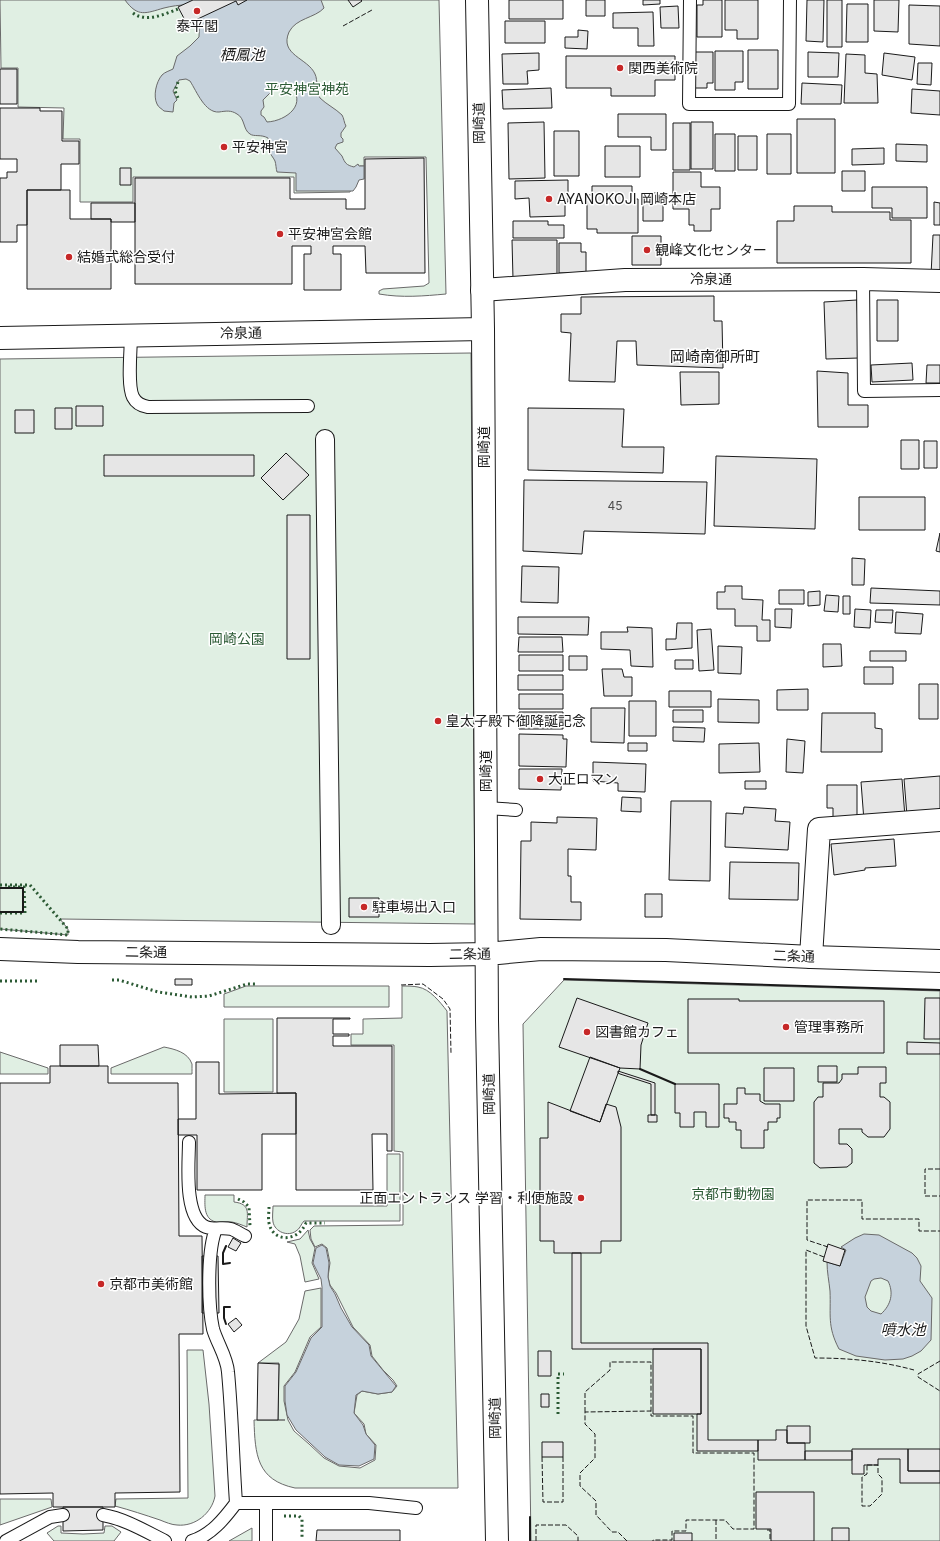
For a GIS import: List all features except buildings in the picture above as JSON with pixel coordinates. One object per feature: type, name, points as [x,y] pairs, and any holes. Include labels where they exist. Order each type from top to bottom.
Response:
[{"type":"street","name":"岡崎道","points":[[477,0],[483,329],[487,954],[497,1541]]},
{"type":"street","name":"冷泉通","points":[[482,290],[625,280],[863,279],[940,281]]},
{"type":"street","name":"冷泉通","points":[[0,338],[483,329]]},
{"type":"street","points":[[325,439],[331,925]]},
{"type":"street","points":[[811,957],[819,829],[940,820]]},
{"type":"street","name":"二条通","points":[[0,949],[78,952],[487,954],[541,949],[666,950],[940,961]]},
{"type":"lane","points":[[690,0],[689,104],[789,104],[790,0]]},
{"type":"lane","points":[[863,279],[864,391],[940,390]]},
{"type":"lane","points":[[131,335],[131,388],[133,398],[140,405],[148,407],[308,406]]},
{"type":"lane","points":[[486,808],[516,810]]},
{"type":"lane","points":[[189,1142],[190,1199],[193,1213],[200,1224],[216,1229],[231,1229],[245,1236]]},
{"type":"lane","points":[[192,1541],[201,1538],[215,1527],[228,1514],[236,1503],[228,1370],[214,1330],[210,1313],[210,1256],[213,1236],[216,1229]]},
{"type":"lane","points":[[236,1503],[369,1503],[416,1508]]},
{"type":"lane","points":[[266,1503],[266,1541]]},
{"type":"lane","points":[[6,1541],[50,1517],[63,1515]]},
{"type":"lane","points":[[103,1515],[116,1517],[128,1522],[165,1541]]},
{"type":"green space","name":"平安神宮神苑","points":[[0,0],[439,0],[446,294],[405,296],[379,294],[379,291],[383,289],[424,286],[429,283],[426,157],[364,157],[364,166],[360,166],[350,192],[294,193],[294,177],[133,177],[133,202],[80,202],[80,139],[63,139],[64,108],[18,107],[18,68],[1,68]]},
{"type":"green space","name":"岡崎公園","points":[[471,353],[475,924],[60,919],[68,929],[68,935],[0,929],[0,359]]},
{"type":"green space","name":"京都市動物園","points":[[564,980],[940,991],[940,1541],[531,1541],[523,1024]]},
{"type":"green space","points":[[246,986],[389,986],[389,1007],[224,1007],[224,994]]},
{"type":"green space","points":[[402,986],[422,988],[434,996],[447,1011],[458,1488],[295,1488],[282,1484],[273,1479],[261,1464],[257,1455],[254,1433],[254,1420],[278,1420],[279,1363],[258,1363],[286,1342],[299,1319],[305,1291],[321,1288],[321,1327],[310,1337],[295,1372],[284,1386],[284,1401],[288,1420],[294,1431],[324,1458],[339,1466],[360,1468],[375,1460],[376,1445],[366,1434],[364,1424],[354,1413],[357,1395],[362,1391],[378,1394],[392,1392],[397,1386],[372,1356],[370,1345],[353,1327],[336,1293],[330,1285],[328,1277],[330,1263],[327,1248],[322,1244],[315,1247],[311,1239],[310,1230],[314,1226],[403,1225],[403,1152],[394,1151],[394,1045],[351,1045],[351,1034],[363,1034],[363,1019],[402,1018]]},
{"type":"green space","points":[[224,1019],[273,1019],[273,1092],[224,1092]]},
{"type":"green space","points":[[164,1047],[184,1054],[192,1064],[192,1074],[111,1074],[111,1068]]},
{"type":"green space","points":[[0,1052],[48,1068],[48,1074],[0,1074]]},
{"type":"green space","points":[[387,1154],[400,1154],[400,1221],[304,1221],[297,1230],[289,1234],[279,1231],[274,1226],[273,1206],[387,1206]]},
{"type":"green space","points":[[205,1195],[234,1195],[234,1202],[246,1207],[247,1227],[232,1222],[216,1222],[209,1218],[205,1207]]},
{"type":"green space","points":[[308,1230],[310,1239],[315,1248],[312,1263],[319,1279],[305,1282],[300,1256],[295,1244],[287,1242],[300,1239]]},
{"type":"green space","points":[[187,1350],[203,1350],[209,1404],[215,1496],[210,1508],[202,1518],[190,1524],[177,1525],[115,1506],[116,1499],[188,1498]]},
{"type":"green space","points":[[0,1499],[51,1499],[52,1507],[0,1525]]},
{"type":"green space","points":[[58,1526],[61,1526],[61,1533],[104,1533],[105,1526],[112,1526],[121,1532],[114,1541],[54,1541],[47,1533]]},
{"type":"green space","points":[[252,1528],[252,1541],[229,1541]]},
{"type":"water","name":"栖鳳池","points":[[125,0],[321,0],[324,8],[292,27],[287,40],[288,46],[291,51],[307,64],[315,74],[320,98],[342,115],[346,126],[341,133],[343,142],[337,144],[335,148],[347,164],[354,167],[358,164],[359,166],[364,166],[364,179],[359,180],[353,191],[296,191],[296,173],[277,172],[275,161],[269,152],[270,145],[268,138],[250,134],[246,130],[240,116],[233,112],[219,112],[210,109],[202,101],[190,81],[186,79],[179,80],[173,91],[177,100],[174,103],[173,112],[164,111],[158,106],[156,101],[155,93],[157,85],[162,75],[173,69],[177,56],[199,37],[197,19],[186,5],[173,6],[143,13],[134,10]],"holes":[[[280,85],[289,85],[295,92],[297,98],[293,110],[282,118],[267,122],[261,115],[261,111],[264,107],[263,100]]]},
{"type":"water","name":"噴水池","points":[[864,1234],[879,1235],[912,1253],[917,1258],[921,1266],[920,1281],[932,1298],[931,1340],[921,1351],[912,1356],[903,1359],[885,1360],[856,1356],[839,1349],[835,1341],[831,1327],[830,1291],[827,1262],[840,1266],[846,1250],[841,1247]],"holes":[[[881,1278],[888,1281],[891,1294],[887,1307],[881,1314],[871,1311],[867,1307],[865,1297],[871,1281]]]},
{"type":"water","points":[[322,1245],[326,1248],[329,1263],[328,1277],[330,1286],[341,1308],[352,1327],[369,1345],[371,1356],[396,1386],[392,1392],[378,1394],[362,1391],[356,1395],[354,1413],[363,1425],[366,1434],[375,1445],[374,1459],[359,1466],[339,1465],[325,1457],[296,1430],[287,1415],[285,1386],[296,1372],[311,1338],[322,1327],[321,1279],[313,1263],[316,1248]]},
{"type":"hedge","points":[[133,13],[138,16],[156,17],[178,9]]},
{"type":"hedge","points":[[178,82],[175,91],[178,98]]},
{"type":"hedge","points":[[0,885],[30,885],[68,929],[68,935],[0,929]]},
{"type":"hedge","points":[[0,913],[25,913],[24,887],[6,887]]},
{"type":"hedge","points":[[112,980],[119,980],[158,992],[192,997],[209,996],[247,984],[256,984]]},
{"type":"hedge","points":[[0,981],[37,981]]},
{"type":"hedge","points":[[238,1199],[249,1207],[250,1226]]},
{"type":"hedge","points":[[269,1207],[269,1223],[271,1230],[280,1237],[292,1237],[297,1234],[306,1223],[325,1223]]},
{"type":"hedge","points":[[558,1414],[558,1374],[564,1374]]},
{"type":"hedge","points":[[284,1516],[299,1516],[302,1519],[302,1538]]},
{"type":"fence","points":[[343,26],[372,10]]},
{"type":"fence","points":[[401,985],[423,984],[443,999],[450,1009],[451,1053]]},
{"type":"fence","points":[[940,1169],[925,1169],[925,1196],[940,1196]]},
{"type":"fence","points":[[828,1247],[807,1240],[807,1200],[862,1200],[862,1219],[919,1219],[919,1231],[940,1231]]},
{"type":"fence","points":[[824,1257],[806,1250],[806,1326],[815,1358],[865,1361],[889,1364],[914,1370]]},
{"type":"fence","points":[[940,1361],[918,1374],[918,1377],[940,1391]]},
{"type":"fence","points":[[585,1412],[585,1392],[610,1370],[610,1362],[651,1362],[651,1411]]},
{"type":"fence","points":[[627,1541],[618,1532],[612,1532],[596,1515],[596,1501],[580,1486],[580,1473],[595,1458],[595,1434],[585,1424],[585,1412],[651,1411],[651,1416],[693,1416],[693,1453],[754,1453],[754,1529],[733,1529],[725,1520],[686,1520],[686,1531],[672,1531],[672,1540],[653,1541]]},
{"type":"fence","points":[[542,1457],[543,1502],[563,1502],[563,1457]]},
{"type":"fence","points":[[867,1465],[878,1465],[878,1474],[882,1478],[882,1494],[870,1506],[862,1506],[862,1477],[867,1474],[867,1465]]},
{"type":"fence","points":[[716,1520],[716,1541]]},
{"type":"fence","points":[[536,1541],[536,1525],[566,1525],[578,1536],[578,1541]]},
{"type":"fence","points":[[767,1530],[770,1530],[770,1541]]},
{"type":"wall","points":[[0,888],[23,888],[23,912],[0,912]]},
{"type":"wall","points":[[564,979],[940,990]]},
{"type":"wall","points":[[640,1069],[675,1084]]},
{"type":"wall","points":[[226,1246],[223,1253],[223,1264],[230,1263]]},
{"type":"wall","points":[[226,1324],[224,1318],[224,1307],[230,1307]]},
{"type":"wall","points":[[530,1517],[530,1541]]},
{"type":"place","name":"泰平閣","points":[[197,11]]},
{"type":"place","name":"関西美術院","points":[[620,68]]},
{"type":"place","name":"平安神宮","points":[[224,147]]},
{"type":"place","name":"AYANOKOJI 岡崎本店","points":[[549,199]]},
{"type":"place","name":"平安神宮会館","points":[[280,234]]},
{"type":"place","name":"観峰文化センター","points":[[647,250]]},
{"type":"place","name":"結婚式総合受付","points":[[69,257]]},
{"type":"place","name":"皇太子殿下御降誕記念","points":[[438,721]]},
{"type":"place","name":"大正ロマン","points":[[540,779]]},
{"type":"place","name":"駐車場出入口","points":[[364,907]]},
{"type":"place","name":"管理事務所","points":[[786,1027]]},
{"type":"place","name":"図書館カフェ","points":[[587,1032]]},
{"type":"place","name":"正面エントランス 学習・利便施設","points":[[581,1198]]},
{"type":"place","name":"京都市美術館","points":[[101,1284]]},
{"type":"district","name":"岡崎南御所町","points":[[715,357]]}]
